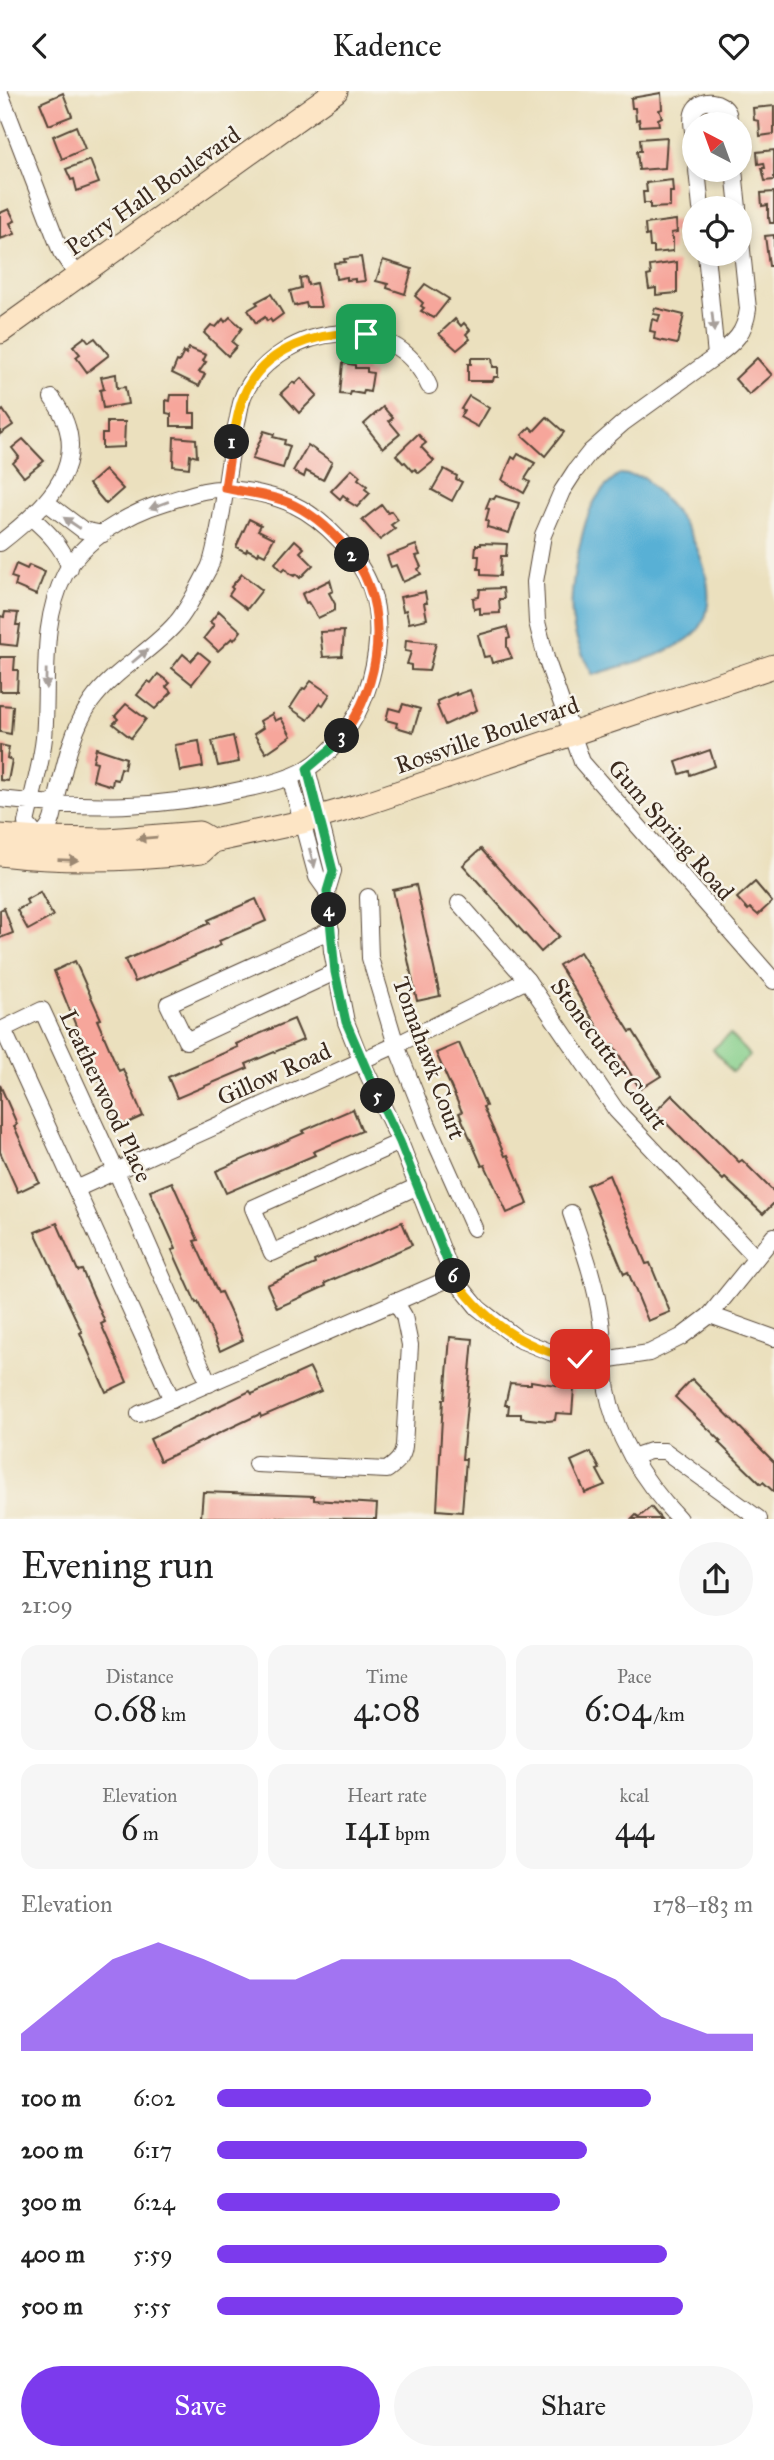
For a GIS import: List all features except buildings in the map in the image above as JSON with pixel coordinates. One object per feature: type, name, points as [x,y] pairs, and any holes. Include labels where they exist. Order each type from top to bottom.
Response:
[{"type":"main road","name":"Perry Hall Boulevard","points":[[0,332],[335,91]]},
{"type":"main road","name":"Rossville Boulevard","points":[[0,855],[79,860],[201,852],[213,841],[311,820],[774,666]]},
{"type":"main road","name":"Rossville Boulevard","points":[[0,836],[39,839],[138,839],[199,833],[213,841]]},
{"type":"street","points":[[0,93],[61,252],[78,277]]},
{"type":"street","points":[[694,112],[703,103],[713,101],[727,112]]},
{"type":"street","points":[[707,266],[716,356]]},
{"type":"street","name":"Gum Spring Road","points":[[744,266],[748,309],[740,337],[606,437],[575,471],[551,512],[538,559],[535,592],[537,622],[546,658],[582,762],[774,981]]},
{"type":"street","points":[[0,799],[31,803],[54,806],[125,807],[204,799],[290,777],[307,769],[332,748],[361,709],[374,670],[377,629],[371,589],[359,565],[342,542],[295,505],[225,488],[195,494],[157,505],[116,525],[84,550],[66,571],[51,612],[47,636],[44,741],[31,803],[26,823],[39,839],[51,825],[54,806],[69,747],[90,703],[113,678],[178,622],[211,565],[225,488],[231,445],[244,393],[264,366],[292,345],[345,332],[366,334],[409,356],[422,370],[429,386]]},
{"type":"street","points":[[0,543],[32,518],[46,502],[55,491],[69,462],[69,432],[63,413],[52,398]]},
{"type":"street","points":[[46,502],[83,530],[103,534]]},
{"type":"street","points":[[32,518],[51,534],[65,552],[70,568]]},
{"type":"street","points":[[44,741],[69,747]]},
{"type":"street","points":[[307,769],[317,877],[327,891],[335,972],[346,1022],[400,1142],[453,1277],[478,1308],[518,1339],[560,1356],[603,1360],[649,1353],[666,1346],[710,1315],[774,1237]]},
{"type":"street","points":[[290,777],[311,820]]},
{"type":"street","name":"Tomahawk Court","points":[[368,897],[370,958],[396,1045],[474,1228]]},
{"type":"street","name":"Stonecutter Court","points":[[459,903],[527,980],[616,1109],[757,1258]]},
{"type":"street","points":[[331,930],[168,1004],[186,1041],[335,972]]},
{"type":"street","name":"Gillow Road","points":[[76,1189],[396,1045],[527,980]]},
{"type":"street","name":"Leatherwood Place","points":[[173,1400],[4,1029],[42,1010],[209,1384]]},
{"type":"street","points":[[400,1142],[253,1208],[272,1253],[418,1186]]},
{"type":"street","points":[[571,1213],[596,1293],[603,1360],[614,1417],[632,1457],[653,1490],[679,1518]]},
{"type":"street","points":[[139,1414],[453,1277]]},
{"type":"street","points":[[256,1464],[387,1470],[403,1455],[410,1345],[404,1315],[395,1301]]},
{"type":"street","points":[[710,1315],[774,1338]]},
{"type":"street","points":[[632,1457],[650,1451],[664,1451],[758,1518]]},
{"type":"green space","points":[[730,1034],[750,1056],[732,1072],[713,1049]]},
{"type":"water","points":[[620,474],[644,477],[674,510],[691,535],[698,549],[707,582],[706,614],[700,628],[677,646],[593,675],[574,628],[571,599],[573,584],[589,513],[602,490]]},
{"type":"route","points":[[366,334],[345,332],[292,345],[264,366],[244,393],[231,445],[225,488],[295,505],[342,542],[359,565],[371,589],[377,629],[374,670],[361,709],[332,748],[307,769],[333,871],[327,891],[332,951],[346,1022],[400,1142],[453,1277],[478,1308],[500,1328],[540,1349],[580,1359]]}]
